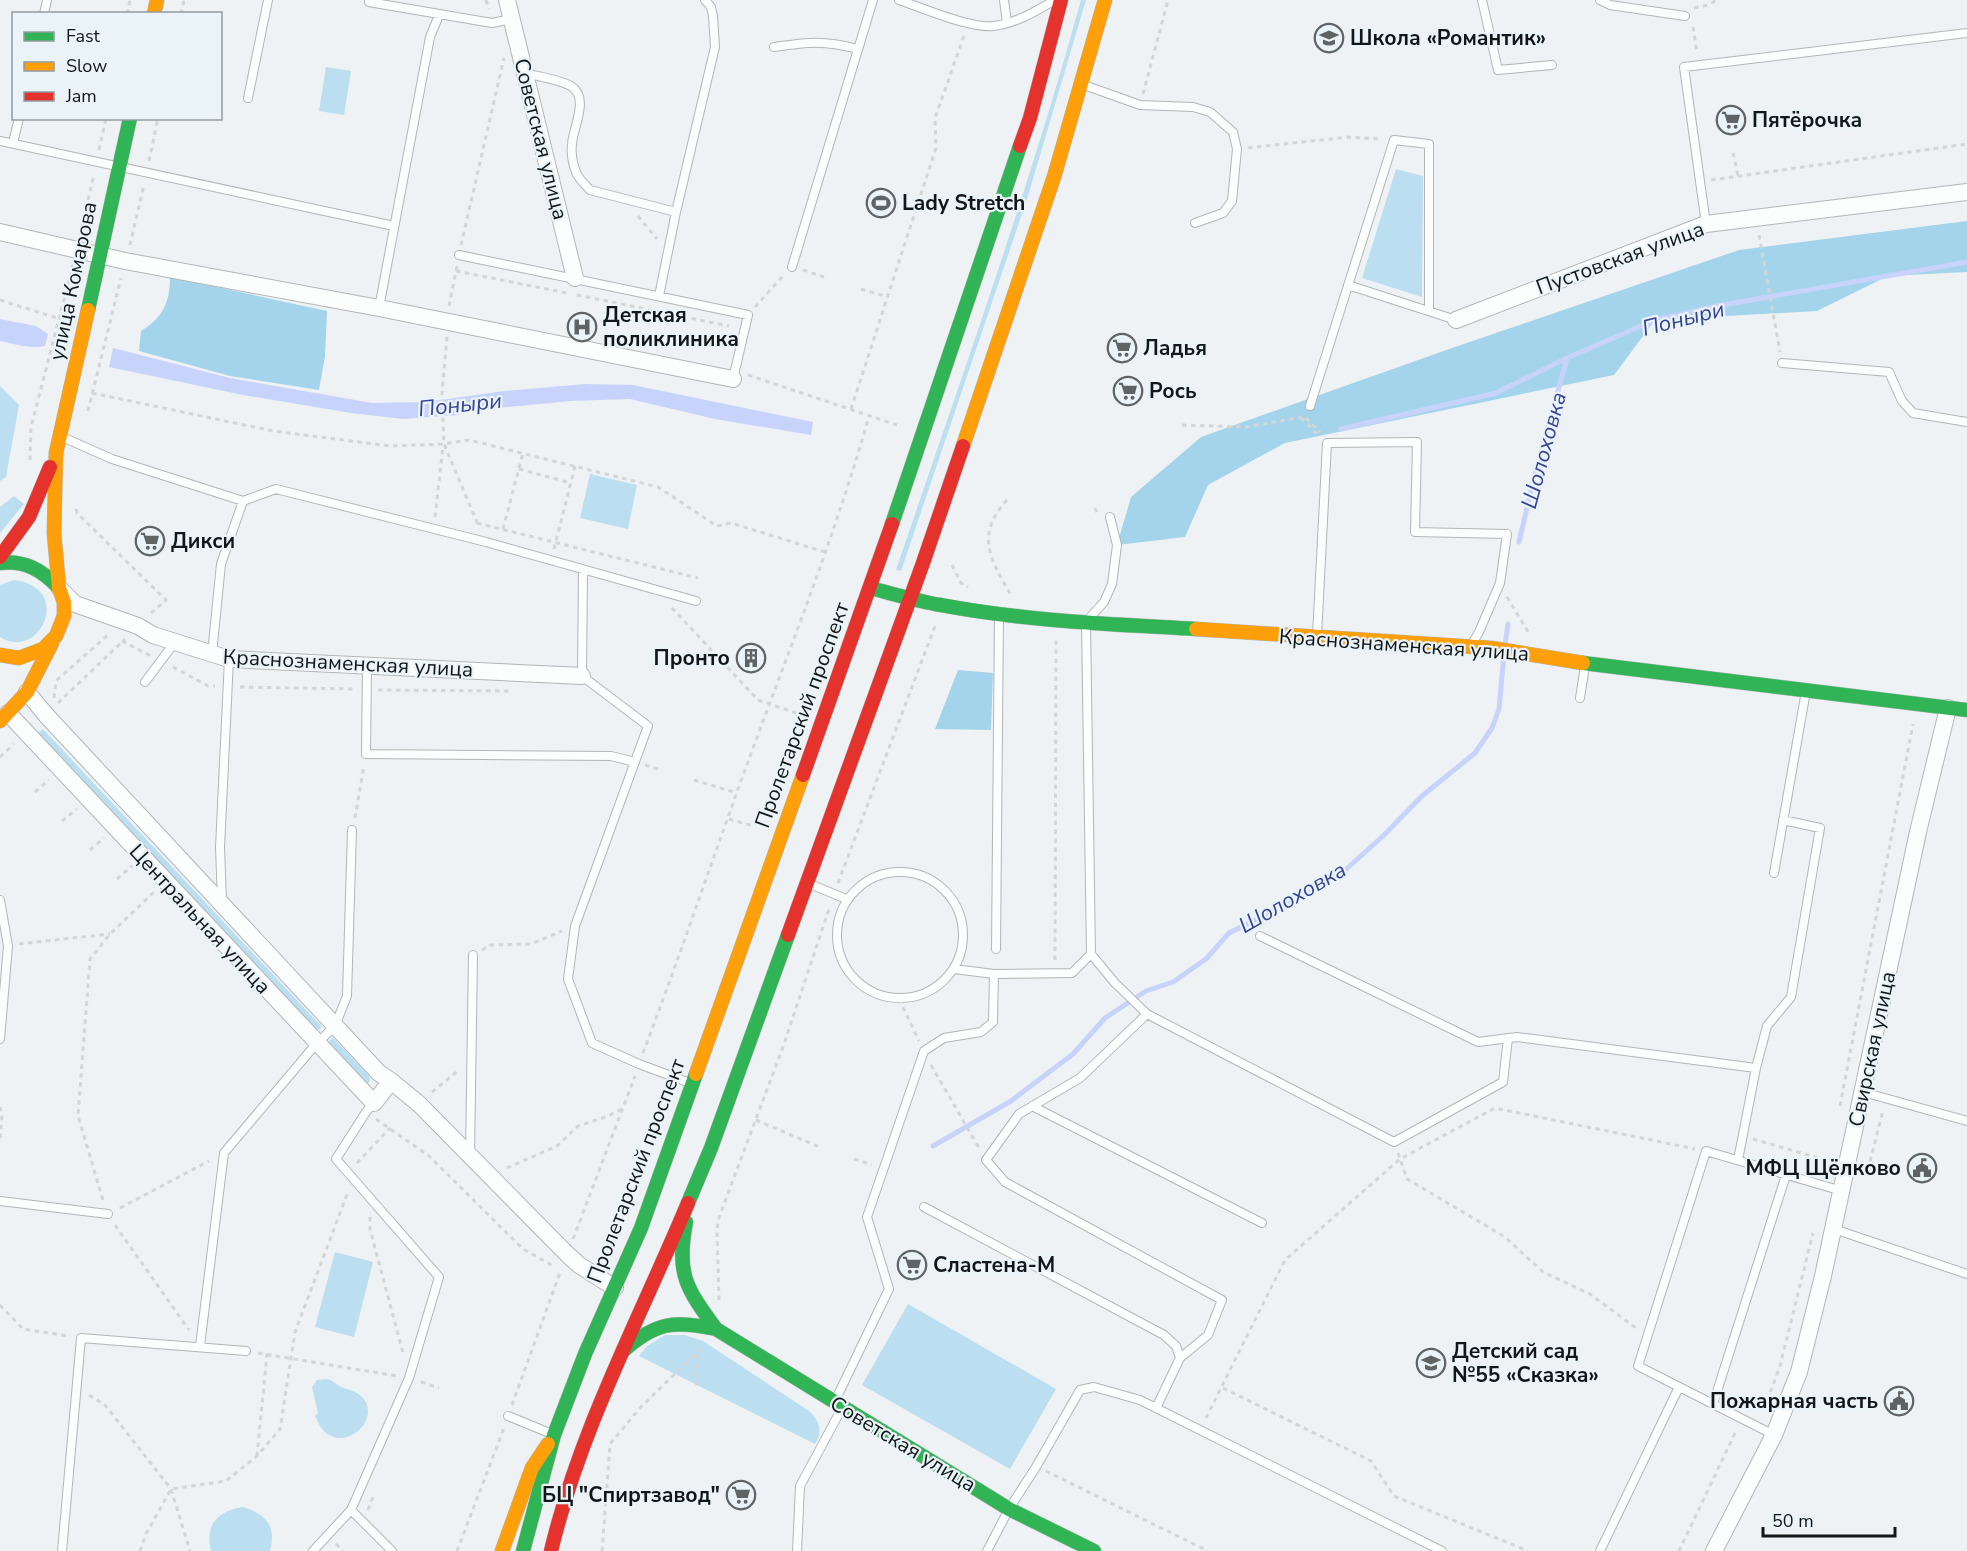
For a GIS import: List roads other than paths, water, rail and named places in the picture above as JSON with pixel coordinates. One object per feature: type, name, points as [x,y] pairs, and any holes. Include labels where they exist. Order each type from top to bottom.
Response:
[{"type":"main road","name":"Пролетарский проспект","points":[[554,1435],[585,1354],[641,1228],[870,588],[1030,118],[1061,0]]},
{"type":"main road","points":[[551,1551],[575,1466],[622,1352],[692,1197],[911,598],[1054,177],[1105,0]]},
{"type":"main road","name":"улица Комарова","points":[[56,453],[130,120]]},
{"type":"main road","points":[[0,557],[29,517],[56,453]]},
{"type":"main road","points":[[4,717],[27,692],[64,616],[54,533],[56,453]]},
{"type":"main road","points":[[0,563],[11,561],[28,564],[44,572],[59,588]]},
{"type":"main road","name":"Краснознаменская улица","points":[[870,588],[911,598],[999,613],[1086,622],[1491,648],[1585,663],[1967,710]]},
{"type":"main road","points":[[0,655],[19,658],[31,655],[43,649],[56,636]]},
{"type":"main road","points":[[692,1197],[682,1239],[683,1278],[688,1291],[716,1329]]},
{"type":"main road","points":[[622,1352],[642,1333],[669,1323],[682,1322],[716,1329]]},
{"type":"main road","name":"Советская улица","points":[[716,1329],[1010,1509],[1094,1551]]},
{"type":"main road","points":[[502,1551],[532,1468],[554,1435]]},
{"type":"main road","points":[[523,1551],[554,1435]]},
{"type":"street","name":"Советская улица","points":[[507,0],[575,279]]},
{"type":"street","name":"Пустовская улица","points":[[1456,320],[1706,224],[1967,192]]},
{"type":"street","points":[[0,232],[125,261],[379,308],[733,379]]},
{"type":"street","name":"Краснознаменская улица","points":[[59,588],[75,604],[229,660],[582,676]]},
{"type":"street","name":"Центральная улица","points":[[27,692],[45,715],[379,1073],[419,1104],[579,1265],[615,1288]]},
{"type":"street","name":"Свирская улица","points":[[1714,1551],[1774,1435],[1799,1372],[1834,1229],[1918,831],[1948,708]]},
{"type":"street","name":"Центральная улица","points":[[4,717],[374,1103]]},
{"type":"street","points":[[374,1103],[391,1081]]},
{"type":"lane","points":[[248,98],[268,0]]},
{"type":"lane","points":[[369,0],[369,2],[439,15],[492,22],[512,19]]},
{"type":"lane","points":[[659,296],[676,212],[715,47],[713,16],[711,7],[705,0]]},
{"type":"lane","points":[[792,267],[873,0]]},
{"type":"lane","points":[[899,0],[968,22],[992,26],[1020,19],[1056,0]]},
{"type":"lane","points":[[1004,0],[1007,23]]},
{"type":"lane","points":[[1482,0],[1498,69],[1552,65]]},
{"type":"lane","points":[[1600,0],[1610,5],[1689,15]]},
{"type":"lane","points":[[379,308],[430,37],[439,15]]},
{"type":"lane","points":[[1706,224],[1684,68],[1967,33]]},
{"type":"lane","points":[[774,47],[814,41],[832,42],[858,49]]},
{"type":"lane","points":[[525,73],[563,83],[573,88],[579,98],[572,144],[575,170],[580,180],[590,190],[676,212]]},
{"type":"lane","points":[[1081,84],[1140,105],[1193,107],[1210,112],[1233,132],[1237,149],[1232,201],[1223,213],[1195,223]]},
{"type":"lane","points":[[13,143],[19,120]]},
{"type":"lane","points":[[1310,406],[1394,140],[1429,144],[1429,311]]},
{"type":"lane","points":[[0,141],[394,226]]},
{"type":"lane","points":[[459,255],[747,315],[733,379]]},
{"type":"lane","points":[[1348,285],[1456,320]]},
{"type":"lane","points":[[1782,363],[1889,372],[1902,401],[1913,413],[1967,422]]},
{"type":"lane","points":[[60,436],[112,459],[243,501],[276,489],[486,542],[696,601]]},
{"type":"lane","points":[[1317,638],[1325,441],[1417,442],[1415,532],[1507,534],[1500,583],[1479,632],[1470,646]]},
{"type":"lane","points":[[213,654],[221,564],[243,501]]},
{"type":"lane","points":[[1110,517],[1117,545],[1112,584],[1104,602],[1086,622],[1091,954],[1147,1014],[1394,1142],[1503,1082],[1508,1038]]},
{"type":"lane","points":[[583,570],[582,676],[648,726],[575,926],[568,979],[592,1043],[693,1084]]},
{"type":"lane","points":[[996,949],[999,613]]},
{"type":"lane","points":[[145,682],[175,642]]},
{"type":"lane","points":[[222,904],[220,847],[229,660]]},
{"type":"lane","points":[[1580,698],[1585,663]]},
{"type":"lane","points":[[367,665],[366,754],[611,756],[635,762]]},
{"type":"lane","points":[[1774,873],[1806,691]]},
{"type":"lane","points":[[1738,1161],[1756,1068],[1767,1026],[1791,997],[1821,828],[1783,820]]},
{"type":"lane","points":[[200,1346],[224,1153],[316,1044],[335,1026],[347,996],[352,830]]},
{"type":"lane","points":[[904,871],[932,879],[942,886],[956,903],[964,931],[960,956],[954,969],[940,985],[920,996],[899,999],[876,994],[850,975],[843,964],[836,941],[836,932],[837,922],[846,900],[860,884],[879,874],[904,871]]},
{"type":"lane","points":[[807,883],[846,900]]},
{"type":"lane","points":[[0,900],[8,946],[0,1039]]},
{"type":"lane","points":[[1260,936],[1478,1042],[1516,1037],[1756,1068]]},
{"type":"lane","points":[[954,969],[994,974],[1072,973],[1091,954]]},
{"type":"lane","points":[[470,1157],[473,955]]},
{"type":"lane","points":[[797,1551],[800,1486],[889,1289],[867,1217],[924,1051],[944,1038],[981,1032],[993,1022],[994,974]]},
{"type":"lane","points":[[1147,1014],[1080,1078],[1019,1114],[986,1160],[1005,1182],[1222,1300],[1208,1335],[1180,1358],[1156,1408]]},
{"type":"lane","points":[[1863,1092],[1967,1121]]},
{"type":"lane","points":[[313,1551],[351,1510],[409,1378],[439,1277],[336,1159],[374,1103]]},
{"type":"lane","points":[[1032,1106],[1262,1223]]},
{"type":"lane","points":[[1774,1435],[1638,1366],[1706,1151],[1842,1191]]},
{"type":"lane","points":[[1713,1404],[1786,1175]]},
{"type":"lane","points":[[0,1201],[108,1214]]},
{"type":"lane","points":[[924,1208],[1164,1335],[1176,1346],[1180,1358]]},
{"type":"lane","points":[[1834,1229],[1967,1274]]},
{"type":"lane","points":[[62,1551],[81,1338],[246,1351]]},
{"type":"lane","points":[[1600,1551],[1679,1387]]},
{"type":"lane","points":[[987,1551],[1080,1390],[1094,1388],[1140,1400],[1443,1551]]},
{"type":"lane","points":[[508,1416],[554,1435]]},
{"type":"lane","points":[[351,1510],[392,1551]]},
{"type":"water","points":[[0,319],[36,326],[48,334],[45,346],[28,347],[0,341]]},
{"type":"water","points":[[113,348],[230,378],[372,403],[426,402],[504,391],[585,384],[633,385],[813,422],[811,435],[715,419],[630,399],[571,401],[466,411],[459,415],[403,419],[243,395],[109,367]]},
{"type":"waterway","name":"Поныри","points":[[1341,429],[1496,393],[1567,358],[1655,320],[1717,306],[1967,262]]},
{"type":"waterway","name":"Шолоховка","points":[[1519,542],[1567,358]]},
{"type":"waterway","name":"Шолоховка","points":[[1505,645],[1508,624]]},
{"type":"waterway","name":"Шолоховка","points":[[933,1146],[1011,1101],[1073,1054],[1105,1018],[1146,991],[1173,982],[1206,959],[1229,933],[1296,900],[1343,872],[1422,796],[1475,753],[1492,728],[1499,709],[1504,654]]},
{"type":"place","name":"Школа «Романтик»","points":[[1329,38]]},
{"type":"place","name":"Пятёрочка","points":[[1731,120]]},
{"type":"place","name":"Lady Stretch","points":[[881,203]]},
{"type":"place","name":"Детская поликлиника","points":[[582,327]]},
{"type":"place","name":"Ладья","points":[[1122,348]]},
{"type":"place","name":"Рось","points":[[1128,391]]},
{"type":"place","name":"Дикси","points":[[150,541]]},
{"type":"place","name":"Пронто","points":[[751,658]]},
{"type":"place","name":"МФЦ Щёлково","points":[[1922,1168]]},
{"type":"place","name":"Сластена-М","points":[[912,1265]]},
{"type":"place","name":"Детский сад №55 «Сказка»","points":[[1431,1363]]},
{"type":"place","name":"Пожарная часть","points":[[1899,1401]]},
{"type":"place","name":"БЦ \"Спиртзавод\"","points":[[741,1495]]}]
